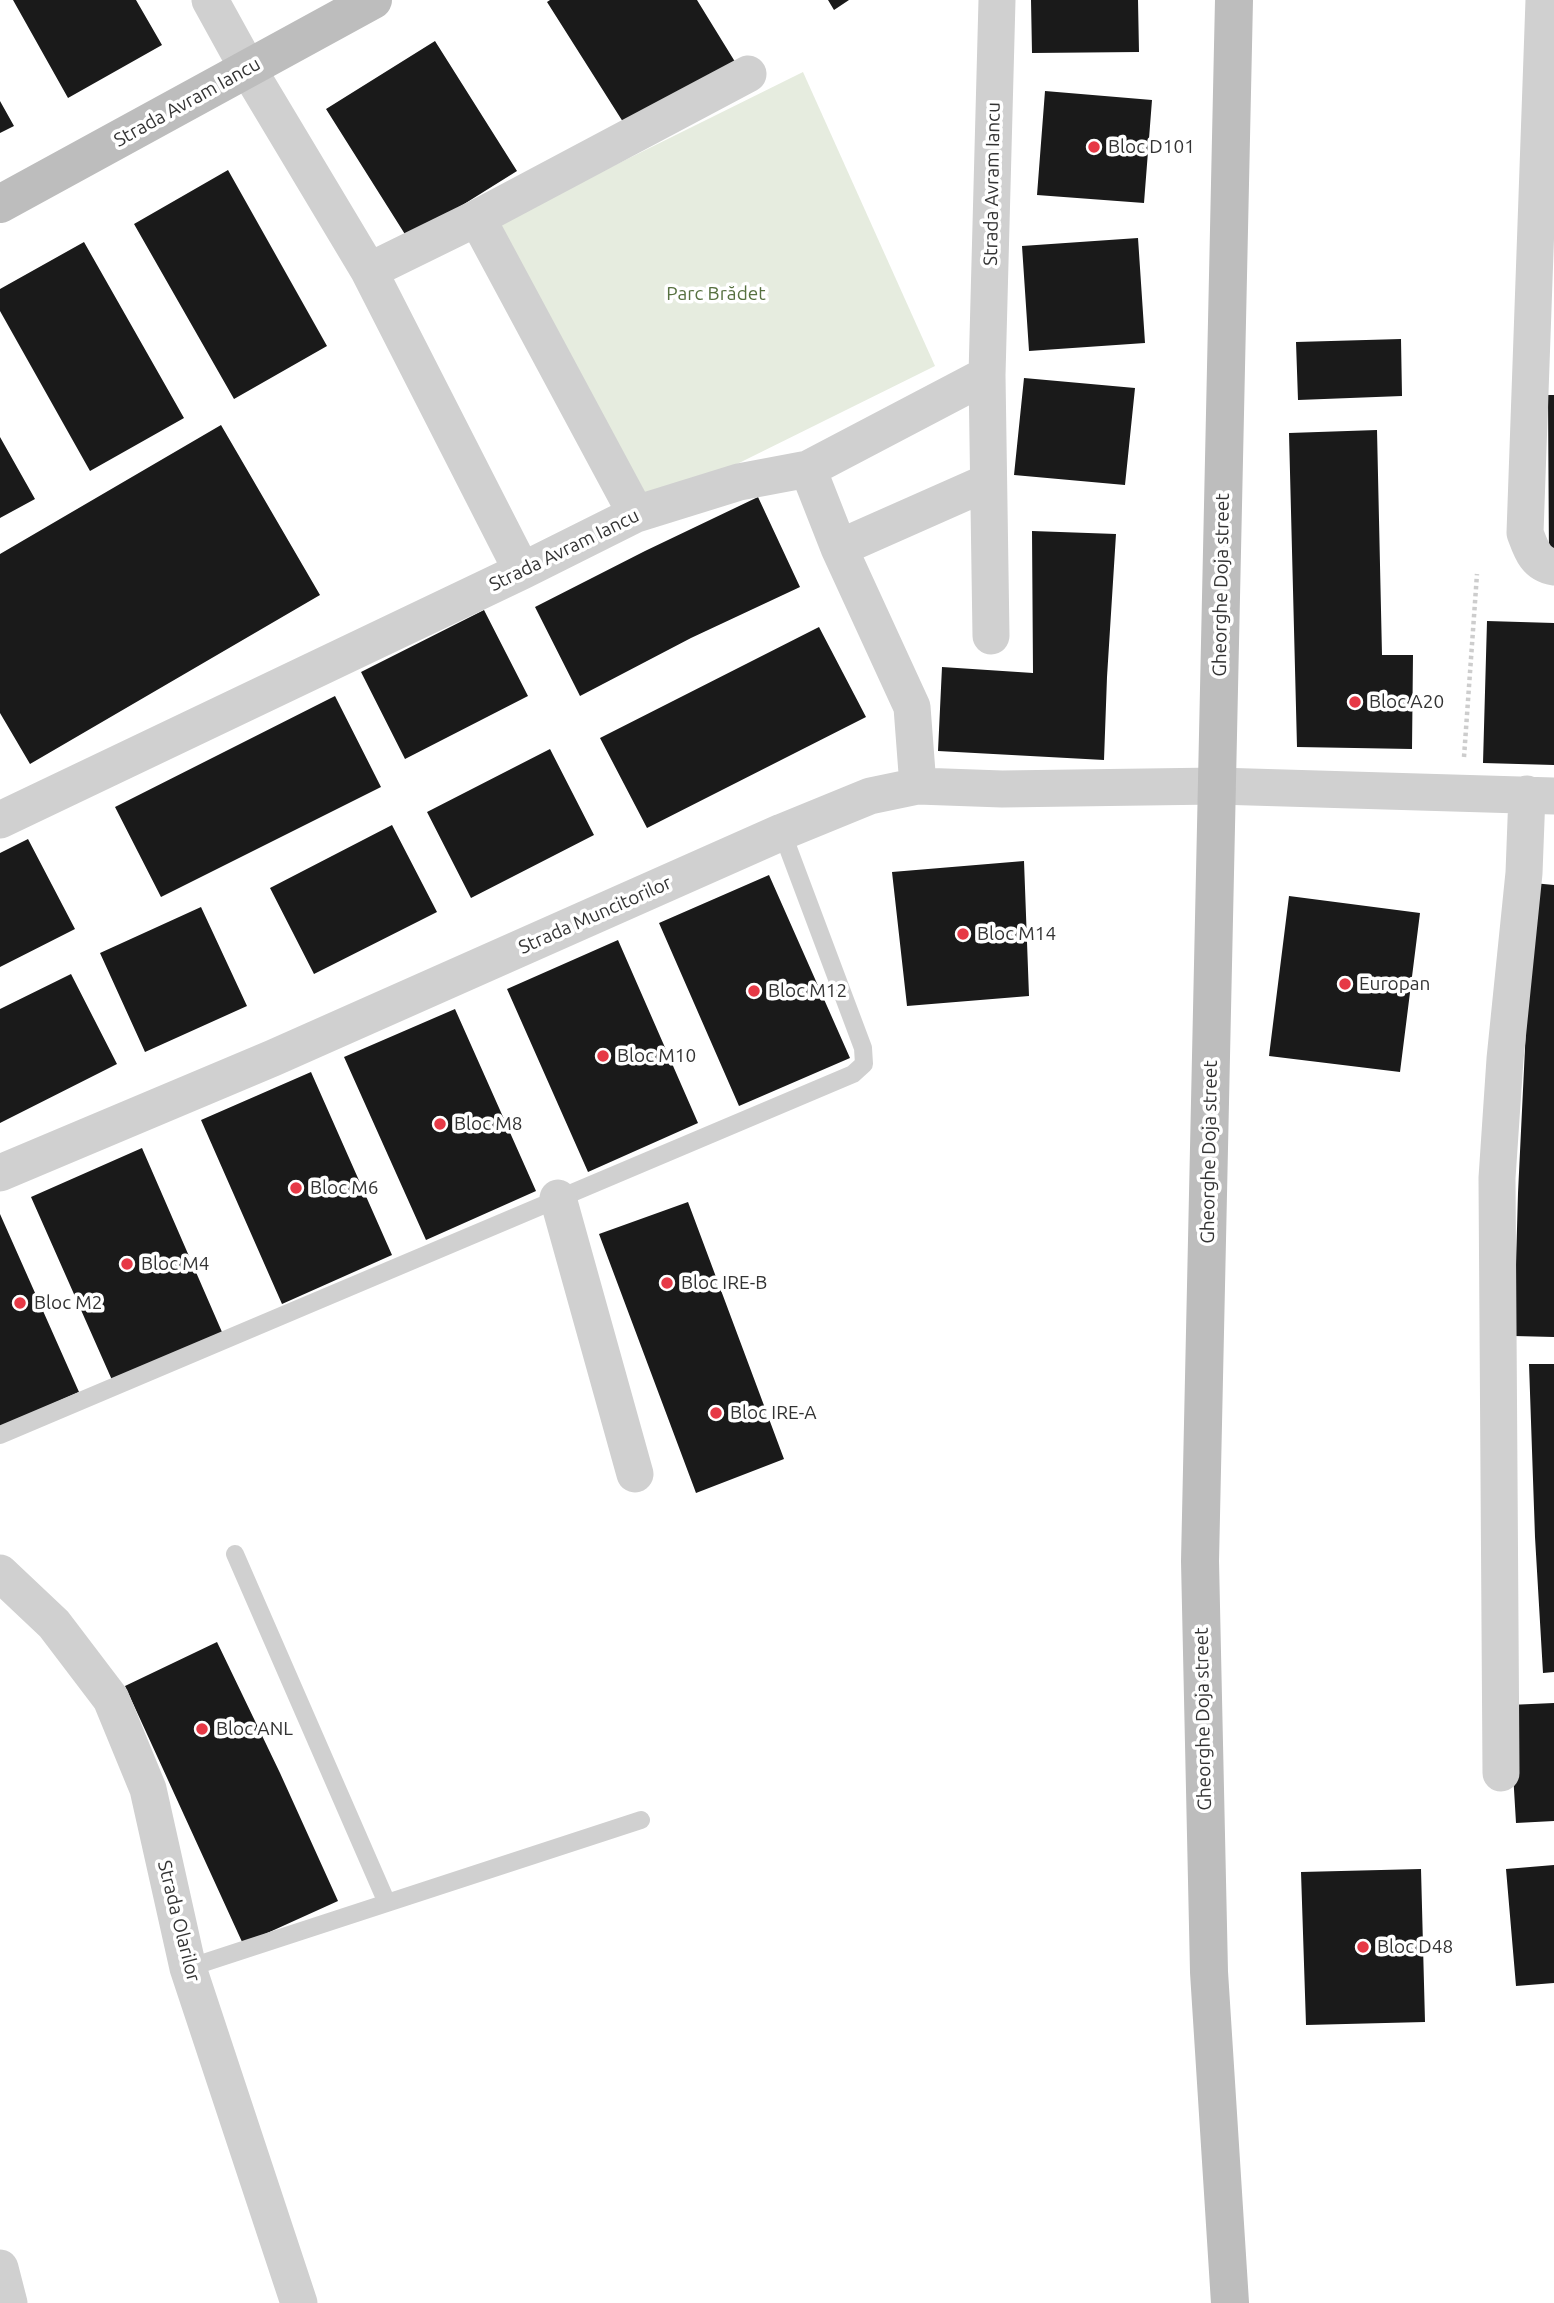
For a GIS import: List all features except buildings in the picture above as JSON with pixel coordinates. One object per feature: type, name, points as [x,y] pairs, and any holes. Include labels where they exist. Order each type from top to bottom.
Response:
[{"type":"main road","name":"Strada Avram Iancu","points":[[0,204],[373,0]]},
{"type":"main road","name":"Gheorghe Doja street","points":[[1230,2303],[1209,1972],[1200,1561],[1234,0]]},
{"type":"street","points":[[210,0],[248,69],[369,271],[522,571]]},
{"type":"street","name":"Strada Avram Iancu","points":[[0,820],[636,514],[739,482],[808,469],[987,375],[997,0]]},
{"type":"street","points":[[1544,0],[1525,533],[1533,555],[1549,567],[1554,567]]},
{"type":"street","points":[[369,271],[477,218],[748,74]]},
{"type":"street","points":[[477,218],[636,514]]},
{"type":"street","points":[[987,375],[991,636]]},
{"type":"street","points":[[808,469],[839,548],[912,707],[918,786]]},
{"type":"street","points":[[839,548],[988,482]]},
{"type":"street","name":"Strada Muncitorilor","points":[[0,1173],[274,1058],[782,832],[870,796],[918,786],[1002,789],[1217,786],[1541,795]]},
{"type":"street","points":[[1501,1773],[1497,1178],[1505,1059],[1524,873],[1541,795]]},
{"type":"street","points":[[558,1198],[635,1474]]},
{"type":"street","name":"Strada Olarilor","points":[[0,1573],[54,1624],[111,1699],[148,1789],[188,1968],[299,2303]]},
{"type":"street","points":[[0,2268],[9,2303]]},
{"type":"lane","points":[[0,1435],[853,1074],[864,1063],[863,1048],[782,832]]},
{"type":"lane","points":[[235,1554],[387,1903]]},
{"type":"lane","points":[[188,1968],[640,1820]]},
{"type":"path","points":[[1462,793],[1477,574]]},
{"type":"green space","name":"Parc Brădet","points":[[803,72],[935,366],[636,514],[494,225]]},
{"type":"place","name":"Bloc D101","points":[[1094,147]]},
{"type":"place","name":"Bloc A20","points":[[1355,702]]},
{"type":"place","name":"Bloc M14","points":[[963,934]]},
{"type":"place","name":"Europan","points":[[1345,984]]},
{"type":"place","name":"Bloc M12","points":[[754,991]]},
{"type":"place","name":"Bloc M10","points":[[603,1056]]},
{"type":"place","name":"Bloc M8","points":[[440,1124]]},
{"type":"place","name":"Bloc M6","points":[[296,1188]]},
{"type":"place","name":"Bloc M4","points":[[127,1264]]},
{"type":"place","name":"Bloc IRE-B","points":[[667,1283]]},
{"type":"place","name":"Bloc M2","points":[[20,1303]]},
{"type":"place","name":"Bloc IRE-A","points":[[716,1413]]},
{"type":"place","name":"Bloc ANL","points":[[202,1729]]},
{"type":"place","name":"Bloc D48","points":[[1363,1947]]}]
